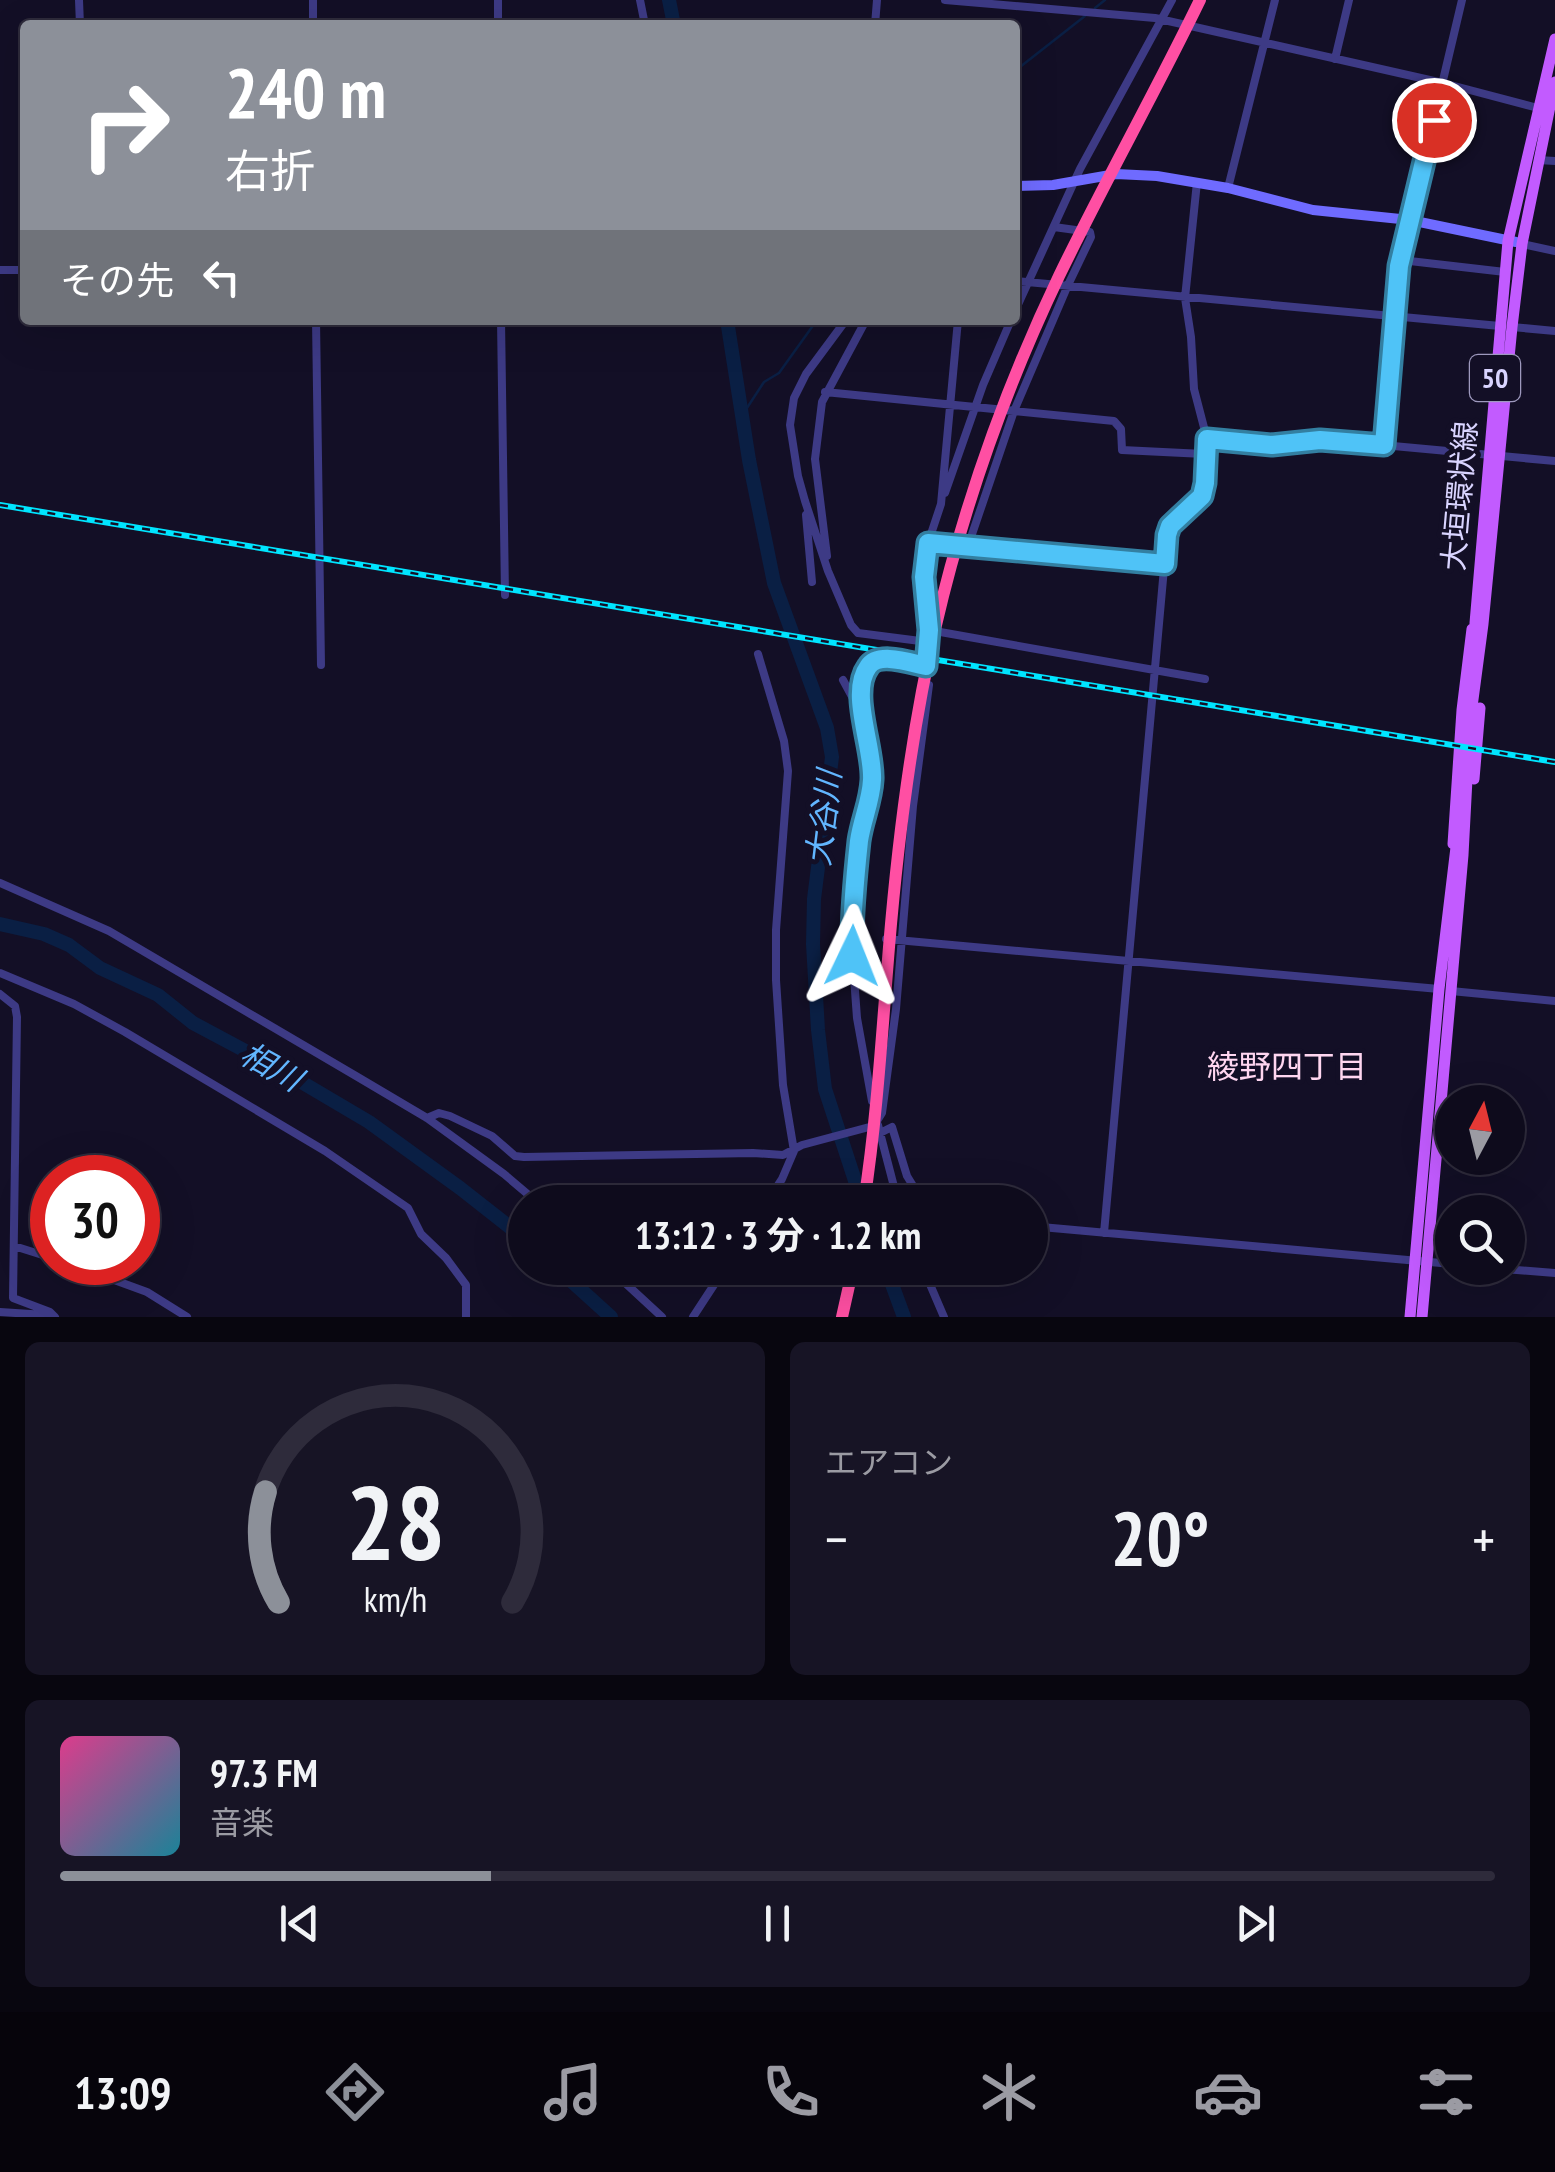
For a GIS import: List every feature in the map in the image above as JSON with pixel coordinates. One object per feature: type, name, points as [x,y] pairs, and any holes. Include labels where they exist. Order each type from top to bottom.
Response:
[{"type":"highway","points":[[866,1185],[907,779],[918,708],[950,570],[988,450],[1031,338],[1200,0]]},
{"type":"highway","points":[[842,1317],[849,1285]]},
{"type":"main road","name":"大垣環状線","points":[[1410,1317],[1421,1260],[1468,711],[1515,242],[1538,108],[1555,39]]},
{"type":"main road","name":"大垣環状線","points":[[1506,327],[1505,272],[1538,160],[1555,82]]},
{"type":"main road","points":[[1458,854],[1474,772],[1485,633],[1479,624]]},
{"type":"main road","name":"大垣環状線","points":[[1421,1260],[1422,1317]]},
{"type":"street","points":[[944,0],[1163,20],[1538,108]]},
{"type":"street","points":[[1020,300],[1075,182],[1172,0]]},
{"type":"street","points":[[1228,188],[1274,0]]},
{"type":"street","points":[[1335,59],[1349,0]]},
{"type":"street","points":[[1384,445],[1401,260],[1462,0]]},
{"type":"street","points":[[1538,160],[1555,161]]},
{"type":"street","points":[[1020,186],[1134,174],[1228,188],[1313,210],[1410,220],[1555,251]]},
{"type":"street","points":[[1104,1233],[1167,535],[1170,526],[1202,496],[1205,483],[1207,439],[1194,388],[1185,298],[1197,182]]},
{"type":"street","points":[[968,546],[1014,411],[1092,237],[1090,232],[1054,227]]},
{"type":"street","points":[[1401,260],[1505,272]]},
{"type":"street","points":[[1020,281],[1555,331]]},
{"type":"street","points":[[316,325],[320,665]]},
{"type":"street","points":[[500,325],[505,595]]},
{"type":"street","points":[[842,325],[806,374],[794,398],[790,425],[804,501],[851,626],[858,633],[928,642]]},
{"type":"street","points":[[828,571],[815,459],[825,392],[863,325]]},
{"type":"street","points":[[941,504],[958,325]]},
{"type":"street","points":[[876,1126],[882,1113],[887,1077],[913,806],[929,686],[924,577],[928,543],[1009,325]]},
{"type":"street","points":[[825,392],[1114,421],[1121,429],[1122,450],[1204,454]]},
{"type":"street","points":[[1207,439],[1272,445],[1320,440],[1555,461]]},
{"type":"street","points":[[804,501],[812,582]]},
{"type":"street","points":[[928,543],[1165,564]]},
{"type":"street","points":[[929,630],[1205,678]]},
{"type":"street","points":[[758,654],[784,741],[788,771],[776,980],[782,1086],[798,1148],[778,1185]]},
{"type":"street","points":[[893,1185],[869,1089],[852,963],[860,837],[872,781],[871,754],[862,715],[863,679],[874,660],[926,666]]},
{"type":"street","points":[[843,680],[862,715]]},
{"type":"street","points":[[0,883],[109,931],[426,1118],[517,1185]]},
{"type":"street","points":[[884,939],[1555,1001]]},
{"type":"street","points":[[0,973],[112,1024],[325,1151],[408,1208],[422,1234],[466,1285],[466,1317]]},
{"type":"street","points":[[0,994],[15,1006],[17,1017],[13,1298],[52,1315]]},
{"type":"street","points":[[426,1118],[440,1113],[450,1116],[492,1136],[516,1156],[524,1157],[754,1152],[783,1155],[876,1126],[892,1128],[912,1185]]},
{"type":"street","points":[[1048,1228],[1435,1262]]},
{"type":"street","points":[[14,1246],[30,1251]]},
{"type":"street","points":[[1525,1271],[1555,1274]]},
{"type":"street","points":[[127,1285],[156,1296],[187,1317]]},
{"type":"street","points":[[627,1285],[662,1317]]},
{"type":"street","points":[[693,1317],[714,1285]]},
{"type":"street","points":[[930,1285],[944,1317]]},
{"type":"street","points":[[0,1312],[52,1315]]},
{"type":"waterway","name":"大谷川","points":[[669,0],[673,20]]},
{"type":"waterway","points":[[1095,8],[1105,0]]},
{"type":"waterway","points":[[1020,67],[1085,16]]},
{"type":"waterway","name":"大谷川","points":[[728,325],[774,583],[827,728],[832,757],[814,899],[813,944],[825,1089],[856,1185]]},
{"type":"waterway","points":[[743,414],[764,382],[779,373],[813,325]]},
{"type":"waterway","name":"相川","points":[[0,924],[44,934],[69,945],[100,968],[158,995],[193,1023],[369,1122],[508,1226]]},
{"type":"waterway","name":"相川","points":[[576,1285],[611,1317]]},
{"type":"waterway","name":"大谷川","points":[[892,1285],[904,1317]]},
{"type":"railway","points":[[0,505],[1555,762]]},
{"type":"district","name":"綾野四丁目","points":[[1287,1067]]},
{"type":"route","points":[[852,956],[860,837],[872,781],[871,754],[862,715],[863,679],[874,660],[926,666],[929,630],[924,577],[928,543],[1165,564],[1170,526],[1202,496],[1207,439],[1272,445],[1320,440],[1384,445],[1399,266],[1434,120]]}]
